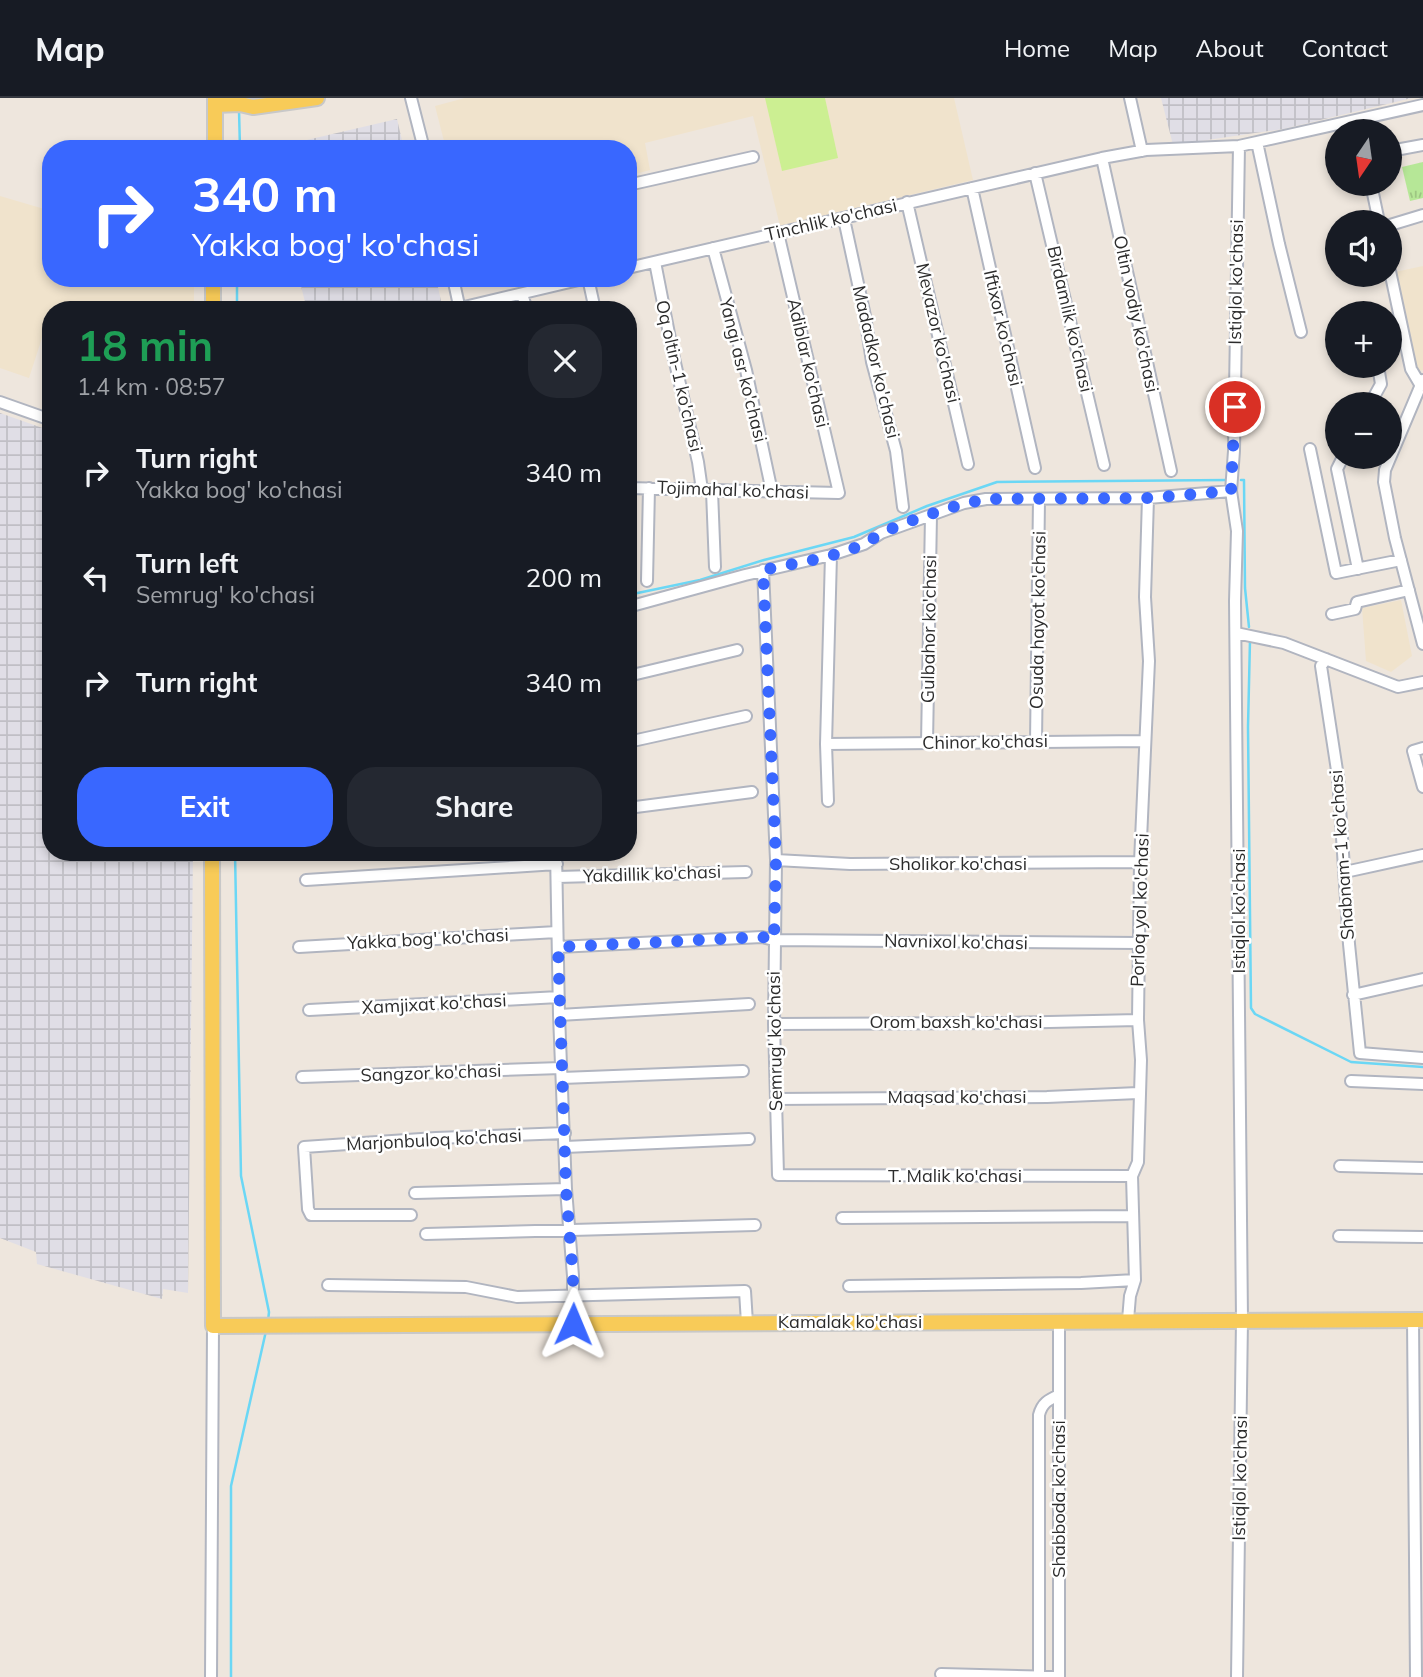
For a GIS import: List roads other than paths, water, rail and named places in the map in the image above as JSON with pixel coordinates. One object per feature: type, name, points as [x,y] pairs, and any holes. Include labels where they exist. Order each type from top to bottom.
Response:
[{"type":"main road","points":[[240,104],[257,98]]},
{"type":"main road","points":[[215,140],[217,103],[253,107],[317,98]]},
{"type":"main road","points":[[212,861],[213,1326]]},
{"type":"main road","name":"Kamalak ko'chasi","points":[[213,1326],[1418,1320]]},
{"type":"street","points":[[411,98],[422,140]]},
{"type":"street","points":[[1130,98],[1142,151]]},
{"type":"street","name":"Tinchlik ko'chasi","points":[[637,266],[1102,158],[1142,151],[1240,146],[1423,104]]},
{"type":"street","points":[[1256,142],[1301,332]]},
{"type":"street","points":[[1402,149],[1423,145]]},
{"type":"street","name":"Istiqlol ko'chasi","points":[[1237,1677],[1242,1320],[1237,531],[1231,491],[1240,146]]},
{"type":"street","points":[[637,183],[752,157]]},
{"type":"street","name":"Oltin vodiy ko'chasi","points":[[1102,158],[1171,471]]},
{"type":"street","name":"Birdamlik ko'chasi","points":[[1035,173],[1104,465]]},
{"type":"street","name":"Iftixor ko'chasi","points":[[972,188],[1035,468]]},
{"type":"street","name":"Mevazor ko'chasi","points":[[907,202],[968,464]]},
{"type":"street","points":[[1402,221],[1423,215]]},
{"type":"street","name":"Madadkor ko'chasi","points":[[844,219],[872,362],[896,451],[903,507]]},
{"type":"street","name":"Adiblar ko'chasi","points":[[778,233],[839,493]]},
{"type":"street","name":"Yangi asr ko'chasi","points":[[713,248],[746,370],[772,492]]},
{"type":"street","name":"Oq oltin-1 ko'chasi","points":[[654,262],[698,462],[707,490],[715,567]]},
{"type":"street","points":[[491,301],[548,287]]},
{"type":"street","points":[[522,293],[524,301]]},
{"type":"street","points":[[1402,344],[1411,369],[1422,383],[1385,470],[1384,482],[1423,644]]},
{"type":"street","points":[[0,402],[42,417]]},
{"type":"street","points":[[1310,449],[1336,573],[1401,560]]},
{"type":"street","points":[[1337,469],[1358,569]]},
{"type":"street","name":"Tojimahal ko'chasi","points":[[637,488],[839,493]]},
{"type":"street","points":[[647,580],[649,488]]},
{"type":"street","points":[[637,605],[763,570],[831,555],[864,544],[881,533],[964,503],[986,499],[1148,498],[1231,491]]},
{"type":"street","name":"Porloq yol ko'chasi","points":[[1128,1320],[1130,1296],[1135,1280],[1132,1176],[1138,1162],[1138,943],[1149,661],[1145,597],[1148,498]]},
{"type":"street","name":"Osuda hayot ko'chasi","points":[[1036,741],[1039,499]]},
{"type":"street","name":"Gulbahor ko'chasi","points":[[926,743],[931,515]]},
{"type":"street","points":[[828,801],[826,744],[831,555]]},
{"type":"street","name":"Semrug' ko'chasi","points":[[763,570],[776,860],[774,1024],[778,1175]]},
{"type":"street","points":[[1332,614],[1355,609],[1357,602],[1409,590]]},
{"type":"street","points":[[1236,633],[1284,643],[1398,687],[1423,682]]},
{"type":"street","points":[[637,674],[737,650]]},
{"type":"street","name":"Shabnam-1 ko'chasi","points":[[1326,659],[1321,666],[1338,777],[1353,995],[1360,1053],[1423,1058]]},
{"type":"street","points":[[637,740],[746,716]]},
{"type":"street","name":"Chinor ko'chasi","points":[[826,744],[1144,741]]},
{"type":"street","points":[[1423,748],[1413,751],[1423,787]]},
{"type":"street","points":[[637,807],[752,792]]},
{"type":"street","points":[[1345,872],[1423,855]]},
{"type":"street","name":"Sholikor ko'chasi","points":[[776,860],[850,864],[1140,862]]},
{"type":"street","name":"Yakdillik ko'chasi","points":[[306,880],[522,861]]},
{"type":"street","points":[[556,861],[559,1015],[566,1189],[574,1295],[573,1324]]},
{"type":"street","name":"Yakdillik ko'chasi","points":[[557,877],[746,872]]},
{"type":"street","name":"Yakka bog' ko'chasi","points":[[299,947],[557,932]]},
{"type":"street","points":[[558,947],[666,940],[762,937],[774,940]]},
{"type":"street","name":"Navnixol ko'chasi","points":[[774,940],[1138,943]]},
{"type":"street","points":[[1353,995],[1423,979]]},
{"type":"street","name":"Xamjixat ko'chasi","points":[[309,1010],[559,997]]},
{"type":"street","points":[[559,1015],[749,1004]]},
{"type":"street","name":"Orom baxsh ko'chasi","points":[[774,1024],[1138,1020]]},
{"type":"street","name":"Sangzor ko'chasi","points":[[302,1077],[743,1071]]},
{"type":"street","points":[[1352,1081],[1423,1084]]},
{"type":"street","name":"Maqsad ko'chasi","points":[[776,1098],[1047,1097],[1138,1093]]},
{"type":"street","name":"Marjonbuloq ko'chasi","points":[[411,1215],[311,1215],[308,1209],[304,1147],[565,1133]]},
{"type":"street","points":[[565,1147],[748,1139]]},
{"type":"street","points":[[1339,1166],[1423,1168]]},
{"type":"street","name":"T. Malik ko'chasi","points":[[778,1175],[1132,1176]]},
{"type":"street","points":[[415,1193],[566,1189]]},
{"type":"street","points":[[842,1219],[1133,1216]]},
{"type":"street","points":[[426,1234],[755,1225]]},
{"type":"street","points":[[1339,1236],[1423,1237]]},
{"type":"street","points":[[849,1286],[1135,1280]]},
{"type":"street","points":[[328,1285],[466,1287],[517,1297],[745,1291],[747,1323]]},
{"type":"street","points":[[1416,1677],[1418,1320]]},
{"type":"street","name":"Shabboda ko'chasi","points":[[1059,1321],[1059,1677]]},
{"type":"street","points":[[211,1677],[213,1326]]},
{"type":"street","points":[[1039,1677],[1039,1415],[1041,1407],[1047,1401],[1059,1395]]},
{"type":"street","points":[[1040,1615],[1059,1615]]},
{"type":"street","points":[[941,1674],[1059,1677]]},
{"type":"waterway","points":[[239,110],[240,140]]},
{"type":"waterway","points":[[237,287],[237,301]]},
{"type":"waterway","points":[[637,593],[700,580],[854,537],[927,506],[997,482],[1229,480]]},
{"type":"waterway","points":[[1241,480],[1244,480],[1245,588],[1249,627]]},
{"type":"waterway","points":[[1250,640],[1248,727],[1251,1008],[1255,1014],[1351,1062],[1423,1067]]},
{"type":"waterway","points":[[235,861],[241,1176],[269,1312],[268,1321]]},
{"type":"waterway","points":[[231,1677],[231,1486],[266,1331]]}]
